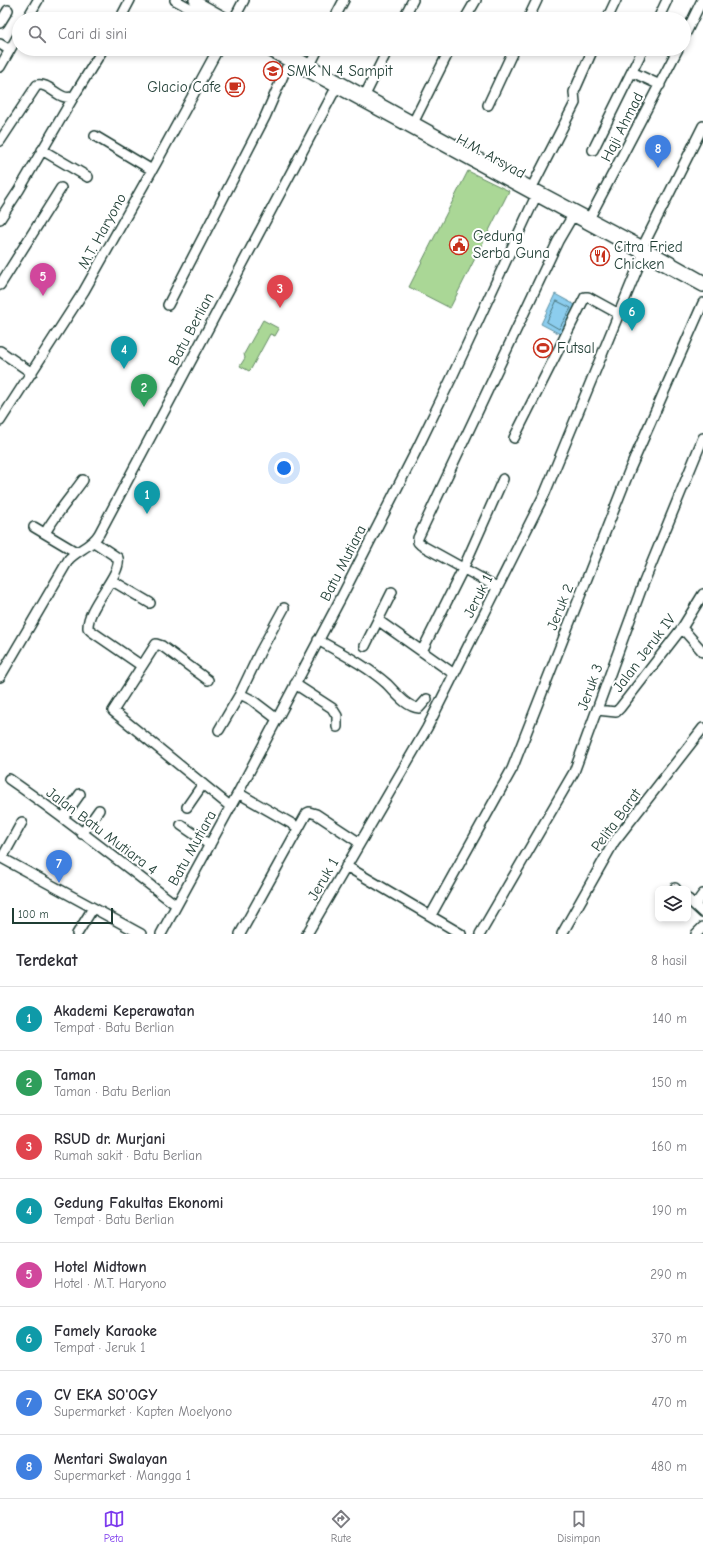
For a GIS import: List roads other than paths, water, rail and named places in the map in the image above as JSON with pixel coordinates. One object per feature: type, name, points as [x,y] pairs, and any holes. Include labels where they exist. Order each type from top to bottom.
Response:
[{"type":"street","points":[[31,12],[38,0]]},
{"type":"street","points":[[124,12],[130,0]]},
{"type":"street","points":[[175,0],[197,12]]},
{"type":"street","points":[[194,0],[215,12]]},
{"type":"street","points":[[238,12],[244,0]]},
{"type":"street","points":[[338,12],[344,0]]},
{"type":"street","points":[[407,12],[413,0]]},
{"type":"street","points":[[470,12],[476,0]]},
{"type":"street","points":[[531,12],[537,0]]},
{"type":"street","points":[[610,12],[616,0]]},
{"type":"street","points":[[661,12],[667,0]]},
{"type":"street","points":[[691,23],[702,0]]},
{"type":"street","points":[[0,22],[8,10]]},
{"type":"street","points":[[0,44],[10,50]]},
{"type":"street","points":[[0,67],[12,46]]},
{"type":"street","points":[[0,219],[99,56]]},
{"type":"street","name":"M.T. Haryono","points":[[0,421],[84,291],[214,56]]},
{"type":"street","name":"H.M. Arsyad","points":[[278,56],[703,287]]},
{"type":"street","name":"H.M. Arsyad","points":[[294,56],[703,280]]},
{"type":"street","points":[[310,65],[314,56]]},
{"type":"street","points":[[365,95],[384,56]]},
{"type":"street","points":[[414,121],[446,56]]},
{"type":"street","points":[[488,105],[511,56]]},
{"type":"street","points":[[532,187],[575,103],[574,92],[590,56]]},
{"type":"street","points":[[593,150],[640,56]]},
{"type":"street","name":"Haji Ahmad","points":[[590,217],[674,56]]},
{"type":"street","points":[[168,305],[265,117],[289,62]]},
{"type":"street","points":[[632,72],[660,85]]},
{"type":"street","points":[[0,141],[37,85],[41,84],[65,98],[74,96]]},
{"type":"street","name":"Batu Berlian","points":[[94,542],[124,489],[154,429],[336,88]]},
{"type":"street","points":[[643,246],[703,126]]},
{"type":"street","points":[[95,136],[152,170]]},
{"type":"street","points":[[42,150],[88,177]]},
{"type":"street","points":[[0,285],[61,188]]},
{"type":"street","name":"Batu Mutiara","points":[[161,934],[238,794],[342,596],[427,429],[536,196]]},
{"type":"street","points":[[497,587],[421,545],[418,542],[418,538],[558,241],[572,217]]},
{"type":"street","name":"Jeruk 1","points":[[307,934],[427,728],[454,674],[550,480],[644,256]]},
{"type":"street","points":[[514,438],[585,297],[588,297],[619,314]]},
{"type":"street","name":"Jeruk 2","points":[[431,915],[512,769],[630,469],[703,303]]},
{"type":"street","points":[[0,351],[32,373]]},
{"type":"street","name":"Jeruk 3","points":[[480,934],[574,772],[642,587],[703,438]]},
{"type":"street","points":[[422,651],[463,569],[504,479]]},
{"type":"street","points":[[45,533],[56,514],[69,500],[83,480]]},
{"type":"street","points":[[34,527],[76,552]]},
{"type":"street","points":[[0,678],[69,559],[76,552],[94,542],[118,558],[118,564],[111,580],[90,615],[88,628],[142,666]]},
{"type":"street","points":[[111,580],[150,603]]},
{"type":"street","points":[[365,646],[379,621],[392,592]]},
{"type":"street","name":"Jalan Jeruk IV","points":[[597,710],[616,712],[620,708],[682,628],[703,594]]},
{"type":"street","points":[[219,730],[240,694],[260,652],[284,608]]},
{"type":"street","points":[[379,621],[454,674]]},
{"type":"street","points":[[682,628],[703,652]]},
{"type":"street","points":[[318,640],[377,676],[399,697],[412,706],[419,708],[427,700]]},
{"type":"street","points":[[208,680],[156,644],[113,710],[230,807]]},
{"type":"street","points":[[295,684],[332,708],[337,716],[337,727]]},
{"type":"street","points":[[240,694],[252,700],[277,719]]},
{"type":"street","name":"Pelita Barat","points":[[562,934],[614,842],[703,728]]},
{"type":"street","name":"Jalan Batu Mutiara 4","points":[[10,779],[176,905]]},
{"type":"street","points":[[187,807],[203,784]]},
{"type":"street","points":[[63,818],[80,794]]},
{"type":"street","points":[[238,794],[294,825]]},
{"type":"street","points":[[82,834],[99,810]]},
{"type":"street","points":[[240,934],[307,813],[309,812],[316,814],[360,844]]},
{"type":"street","points":[[22,822],[1,858],[141,934]]},
{"type":"street","points":[[180,825],[210,845]]},
{"type":"street","points":[[346,866],[461,934]]},
{"type":"street","points":[[703,894],[691,902],[703,913]]},
{"type":"street","points":[[77,934],[93,908]]},
{"type":"street","points":[[696,934],[703,927]]},
{"type":"water","points":[[555,294],[577,306],[562,335],[541,324]]},
{"type":"place","name":"SMK N 4 Sampit","points":[[273,71]]},
{"type":"place","name":"Glacio Cafe","points":[[235,87]]},
{"type":"place","name":"Mentari Swalayan","points":[[658,168]]},
{"type":"place","name":"Gedung Serba Guna","points":[[459,245]]},
{"type":"place","name":"Citra Fried Chicken","points":[[600,256]]},
{"type":"place","name":"Hotel Midtown","points":[[43,296]]},
{"type":"place","name":"RSUD dr. Murjani","points":[[280,308]]},
{"type":"place","name":"Famely Karaoke","points":[[632,331]]},
{"type":"place","name":"Futsal","points":[[543,348]]},
{"type":"place","name":"Gedung Fakultas Ekonomi","points":[[124,369]]},
{"type":"place","name":"Taman","points":[[144,407]]},
{"type":"place","name":"Akademi Keperawatan","points":[[147,514]]},
{"type":"place","name":"CV EKA SO'OGY","points":[[59,883]]}]
